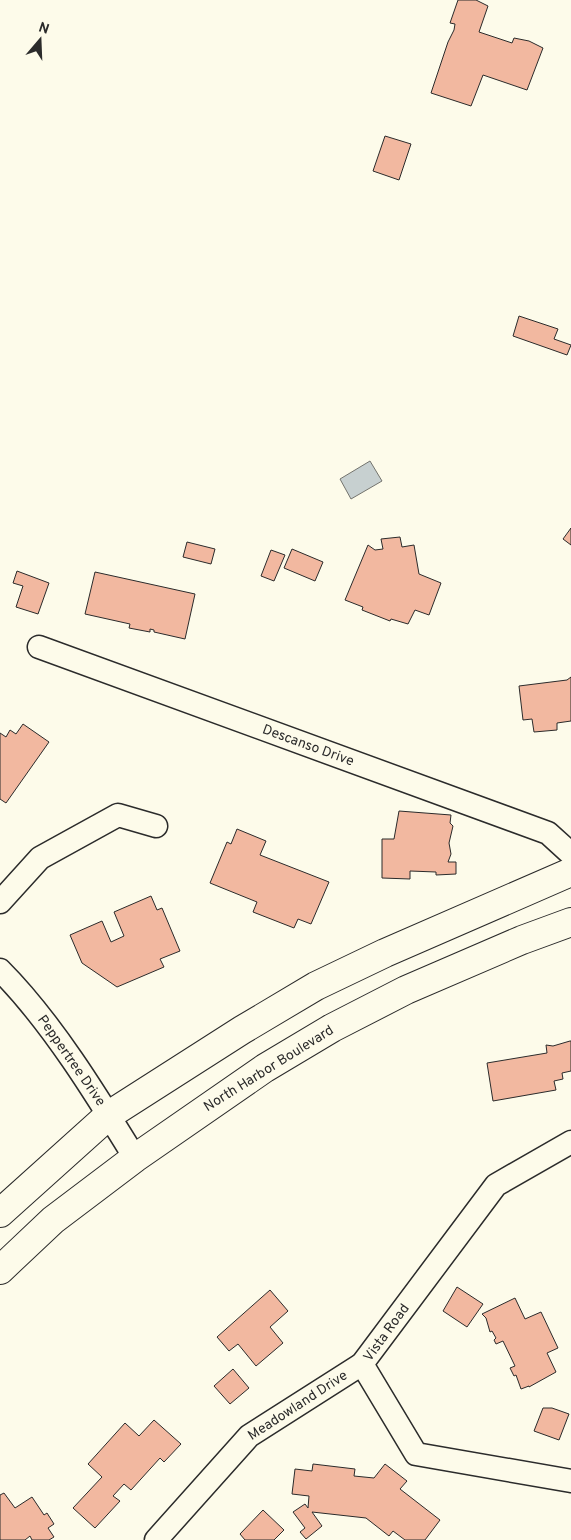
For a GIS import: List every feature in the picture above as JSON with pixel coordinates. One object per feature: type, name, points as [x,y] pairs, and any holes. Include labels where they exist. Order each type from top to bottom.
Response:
[{"type":"main road","points":[[0,1213],[109,1115],[242,1030],[316,986],[385,952],[571,872]]},
{"type":"main road","name":"North Harbor Boulevard","points":[[0,1270],[53,1220],[135,1158],[265,1068],[332,1028],[406,990],[522,940],[571,922]]},
{"type":"street","name":"Descanso Drive","points":[[39,647],[548,833],[571,854]]},
{"type":"street","points":[[0,902],[40,858],[118,815],[156,826]]},
{"type":"street","name":"Peppertree Drive","points":[[0,970],[26,996],[109,1115],[135,1158]]},
{"type":"street","name":"Vista Road","points":[[571,1142],[496,1185],[362,1364],[416,1454],[571,1480]]},
{"type":"street","name":"Meadowland Drive","points":[[156,1540],[249,1436],[362,1364]]},
{"type":"shaded area","points":[[370,461],[382,481],[351,499],[340,479]]},
{"type":"building","points":[[458,0],[476,0],[488,6],[479,32],[512,43],[514,38],[529,41],[543,48],[527,90],[483,75],[471,106],[431,93],[448,42],[454,30],[455,24],[450,23]]},
{"type":"building","points":[[385,136],[411,144],[399,180],[373,171]]},
{"type":"building","points":[[519,316],[558,329],[554,339],[571,345],[567,355],[513,336]]},
{"type":"building","points":[[571,528],[571,545],[563,539]]},
{"type":"building","points":[[400,537],[402,547],[414,545],[419,574],[441,583],[429,615],[415,610],[408,624],[391,619],[390,621],[362,610],[363,607],[345,600],[368,545],[375,550],[383,549],[381,539]]},
{"type":"building","points":[[187,542],[215,549],[211,564],[183,557]]},
{"type":"building","points":[[292,549],[323,562],[315,581],[284,568]]},
{"type":"building","points":[[271,550],[285,555],[274,581],[261,576]]},
{"type":"building","points":[[17,571],[49,583],[38,614],[16,607],[23,586],[13,583]]},
{"type":"building","points":[[95,572],[195,594],[185,639],[154,632],[154,630],[150,629],[150,632],[129,628],[130,624],[85,614]]},
{"type":"building","points":[[571,677],[571,721],[557,723],[557,730],[534,732],[532,719],[523,720],[519,686],[567,680]]},
{"type":"building","points":[[23,724],[49,742],[6,803],[0,799],[0,733],[6,737],[10,730],[16,734]]},
{"type":"building","points":[[399,811],[451,815],[450,823],[453,826],[449,843],[451,854],[448,862],[456,862],[456,874],[436,875],[436,872],[410,871],[410,879],[382,878],[382,839],[394,839]]},
{"type":"building","points":[[237,829],[266,841],[260,855],[329,882],[311,924],[298,919],[294,928],[253,912],[257,902],[210,883],[227,842],[231,844]]},
{"type":"building","points":[[151,896],[157,910],[162,908],[180,951],[160,959],[164,967],[117,987],[82,963],[70,935],[102,921],[111,942],[124,936],[114,912]]},
{"type":"building","points":[[571,1041],[571,1071],[562,1073],[563,1079],[554,1081],[556,1090],[493,1101],[487,1063],[547,1053],[546,1045],[553,1046]]},
{"type":"building","points":[[457,1287],[483,1304],[467,1327],[443,1311]]},
{"type":"building","points":[[270,1290],[288,1311],[270,1327],[283,1343],[256,1366],[238,1344],[229,1351],[217,1337]]},
{"type":"building","points":[[515,1298],[525,1319],[541,1312],[558,1348],[547,1353],[556,1372],[529,1387],[521,1389],[516,1375],[514,1376],[510,1368],[515,1366],[503,1341],[496,1344],[494,1340],[496,1338],[492,1331],[490,1332],[486,1318],[482,1314]]},
{"type":"building","points":[[233,1369],[249,1388],[230,1404],[214,1386]]},
{"type":"building","points":[[543,1408],[552,1408],[569,1414],[559,1440],[534,1431]]},
{"type":"building","points":[[154,1420],[181,1444],[164,1462],[160,1458],[131,1490],[124,1484],[113,1496],[120,1501],[95,1528],[73,1508],[102,1477],[88,1464],[125,1423],[139,1436]]},
{"type":"building","points":[[313,1464],[355,1469],[354,1476],[374,1478],[385,1464],[407,1481],[400,1489],[440,1520],[425,1540],[405,1540],[393,1531],[389,1536],[366,1518],[312,1512],[322,1526],[306,1539],[300,1532],[305,1528],[293,1512],[305,1504],[308,1508],[309,1496],[292,1494],[295,1469],[312,1471]]},
{"type":"building","points":[[4,1493],[15,1508],[32,1497],[44,1515],[47,1513],[54,1524],[48,1528],[54,1537],[49,1540],[32,1540],[30,1536],[25,1540],[0,1540],[0,1495]]},
{"type":"building","points":[[263,1510],[284,1530],[274,1540],[245,1540],[240,1534]]}]
